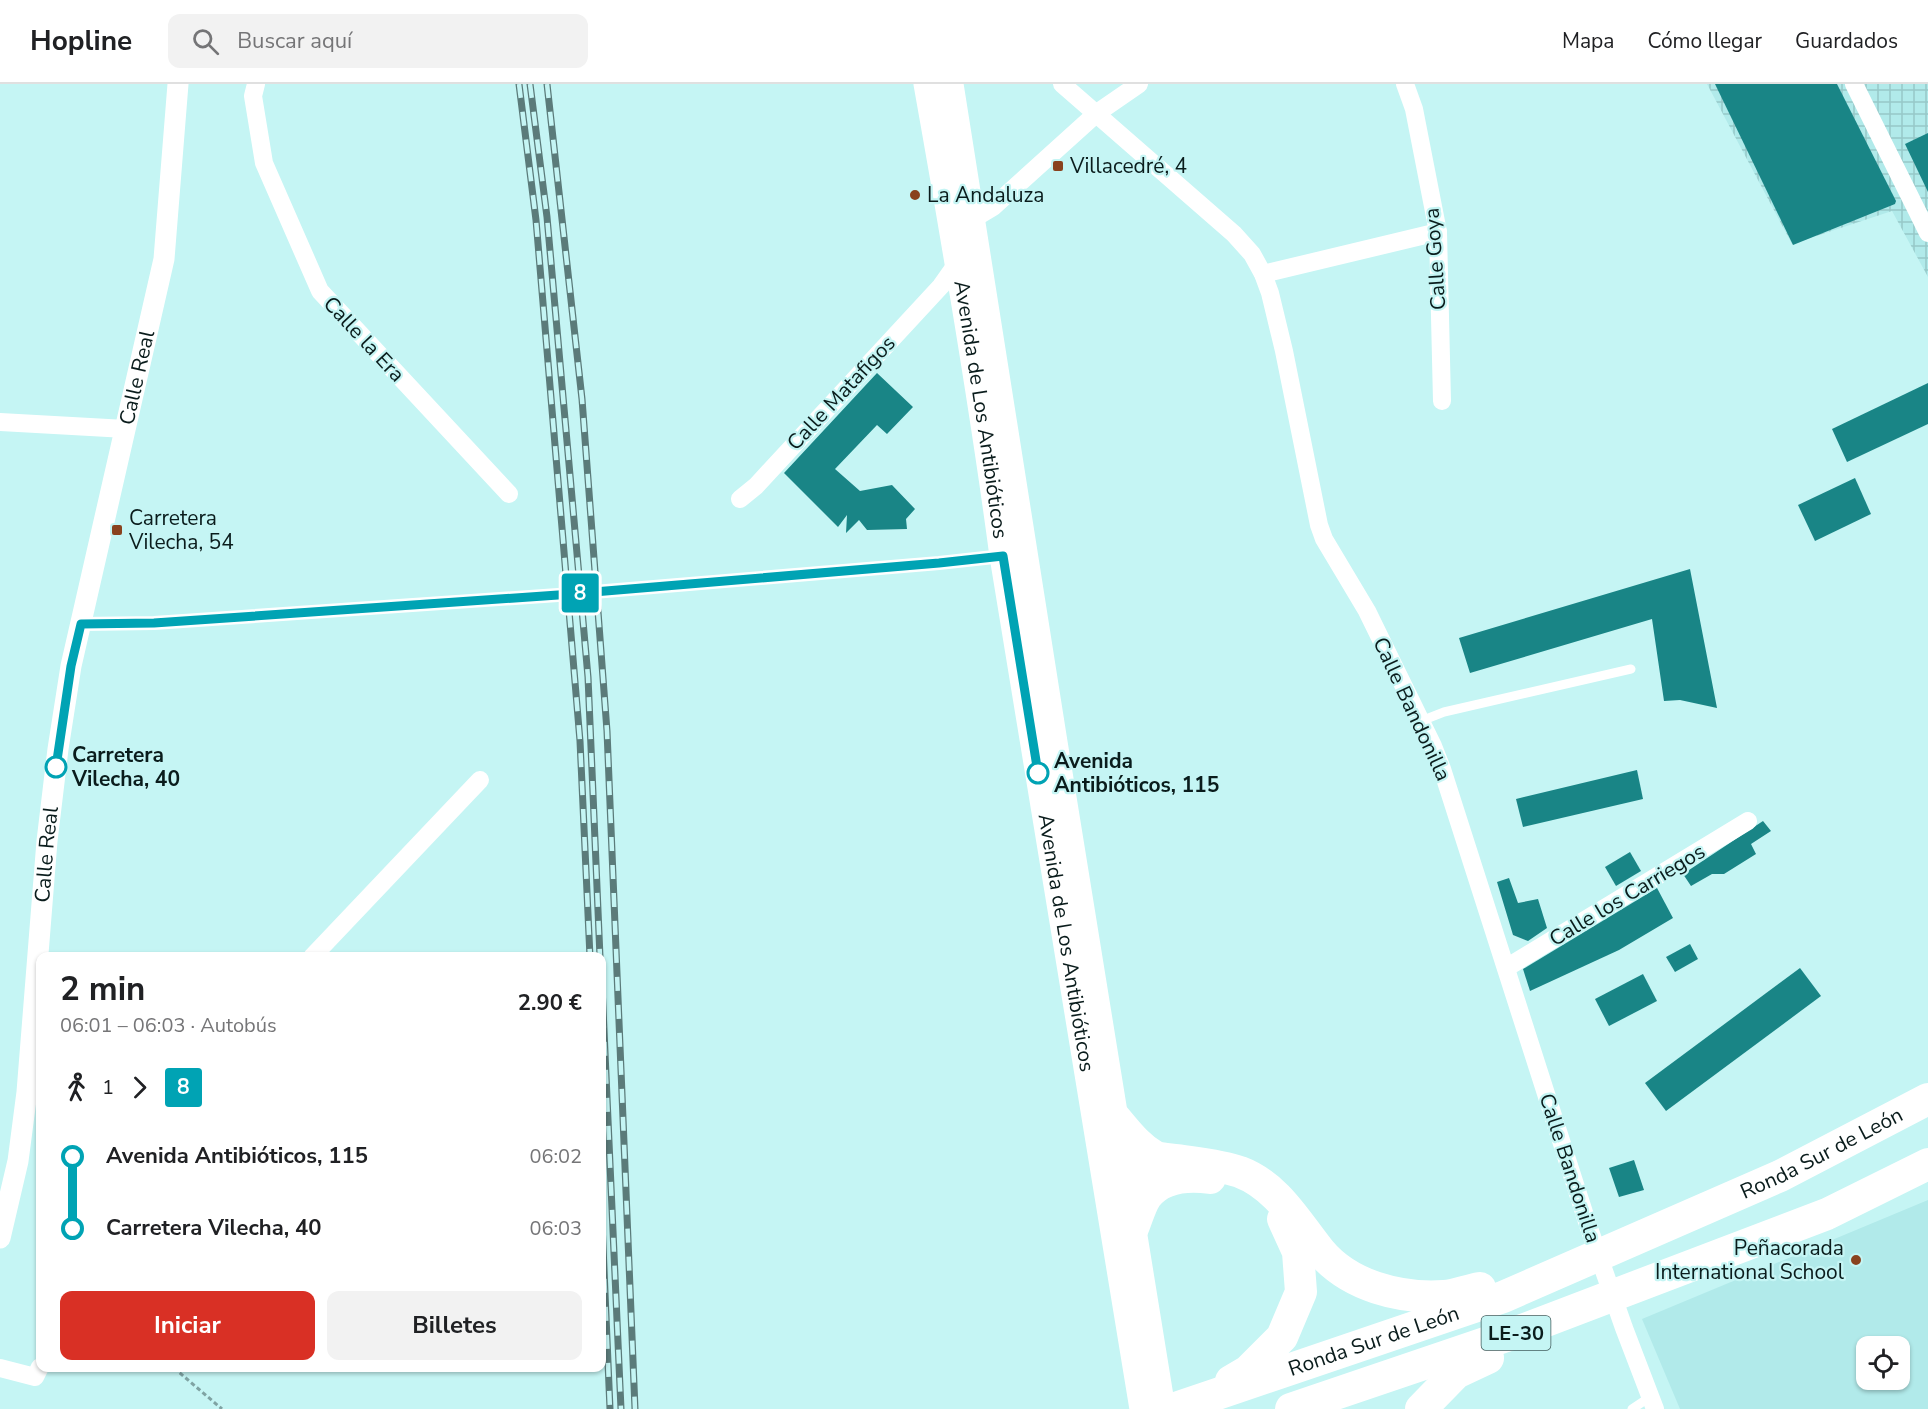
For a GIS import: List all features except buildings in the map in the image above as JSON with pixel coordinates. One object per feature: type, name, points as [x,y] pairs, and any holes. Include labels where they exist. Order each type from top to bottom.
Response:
[{"type":"highway","name":"Ronda Sur de León","points":[[1174,1408],[1503,1297],[1780,1176],[1928,1099]]},
{"type":"highway","points":[[1115,1118],[1159,1170],[1180,1177],[1209,1177],[1252,1191],[1284,1220],[1298,1252],[1301,1292],[1282,1337],[1248,1371],[1174,1408]]},
{"type":"highway","points":[[1124,1171],[1143,1181],[1159,1170],[1198,1163],[1240,1172],[1271,1190],[1292,1213],[1322,1253],[1347,1275],[1383,1290],[1419,1296],[1446,1296],[1569,1268]]},
{"type":"highway","name":"Ronda Sur de León","points":[[1291,1409],[1509,1335],[1827,1214],[1928,1164]]},
{"type":"highway","points":[[1134,1228],[1159,1170]]},
{"type":"highway","points":[[1421,1409],[1456,1373],[1482,1360],[1827,1214]]},
{"type":"main road","points":[[928,84],[944,119],[959,209],[973,219],[966,247],[958,262]]},
{"type":"main road","name":"Avenida de Los Antibióticos","points":[[928,84],[1143,1409]]},
{"type":"main road","name":"Avenida de Los Antibióticos","points":[[950,84],[1115,1118],[1134,1228],[1174,1408]]},
{"type":"main road","points":[[1017,504],[1013,537],[1003,556],[1016,570],[1038,700],[1054,742]]},
{"type":"main road","points":[[1057,886],[1074,931],[1110,1140],[1124,1171],[1119,1198],[1148,1383],[1148,1409]]},
{"type":"street","name":"Calle Real","points":[[38,952],[47,841],[71,666],[164,259],[178,84]]},
{"type":"street","name":"Calle la Era","points":[[255,84],[253,96],[264,163],[320,291],[509,494]]},
{"type":"street","name":"Calle Bandonilla","points":[[1062,84],[1234,234],[1252,254],[1263,274],[1280,332],[1319,525],[1324,539],[1367,611],[1442,769],[1589,1228],[1653,1403]]},
{"type":"street","points":[[973,219],[993,207],[1097,113],[1139,84]]},
{"type":"street","name":"Calle Goya","points":[[1405,84],[1414,109],[1438,232],[1442,401]]},
{"type":"street","points":[[1854,84],[1928,233]]},
{"type":"street","points":[[1263,274],[1438,232]]},
{"type":"street","name":"Calle Matafigos","points":[[740,499],[756,486],[941,286],[958,262]]},
{"type":"street","points":[[941,286],[964,299]]},
{"type":"street","points":[[0,422],[126,429]]},
{"type":"street","points":[[317,952],[480,780]]},
{"type":"street","name":"Calle los Carriegos","points":[[1506,968],[1748,821]]},
{"type":"street","name":"Calle Real","points":[[0,1238],[4,1208],[18,1161],[27,1092],[36,979]]},
{"type":"street","points":[[0,1368],[35,1377],[38,1372]]},
{"type":"lane","points":[[1421,721],[1444,712],[1631,669]]},
{"type":"lane","points":[[1632,1409],[1653,1403]]},
{"type":"path","points":[[179,1372],[222,1409]]},
{"type":"shaded area","points":[[1707,84],[1928,84],[1928,277],[1892,211],[1792,244]]},
{"type":"shaded area","name":"Peñacorada International School","points":[[1928,1200],[1928,1409],[1680,1409],[1642,1319]]},
{"type":"railway","points":[[519,84],[536,220],[580,741],[590,952]]},
{"type":"railway","points":[[530,84],[547,217],[588,677],[600,952]]},
{"type":"railway","points":[[547,84],[582,399],[607,731],[635,1409]]},
{"type":"railway","points":[[606,1075],[621,1409]]},
{"type":"railway","points":[[606,1316],[610,1409]]},
{"type":"bus line","name":"8","points":[[56,767],[71,666],[81,624],[154,623],[558,595],[1003,556],[1038,773]]},
{"type":"place","name":"Villacedré, 4","points":[[1058,166]]},
{"type":"place","name":"La Andaluza","points":[[915,195]]},
{"type":"place","name":"Carretera Vilecha, 54","points":[[117,530]]},
{"type":"place","name":"Carretera Vilecha, 40","points":[[56,767]]},
{"type":"place","name":"Avenida Antibióticos, 115","points":[[1038,773]]},
{"type":"place","name":"Peñacorada International School","points":[[1856,1260]]}]
